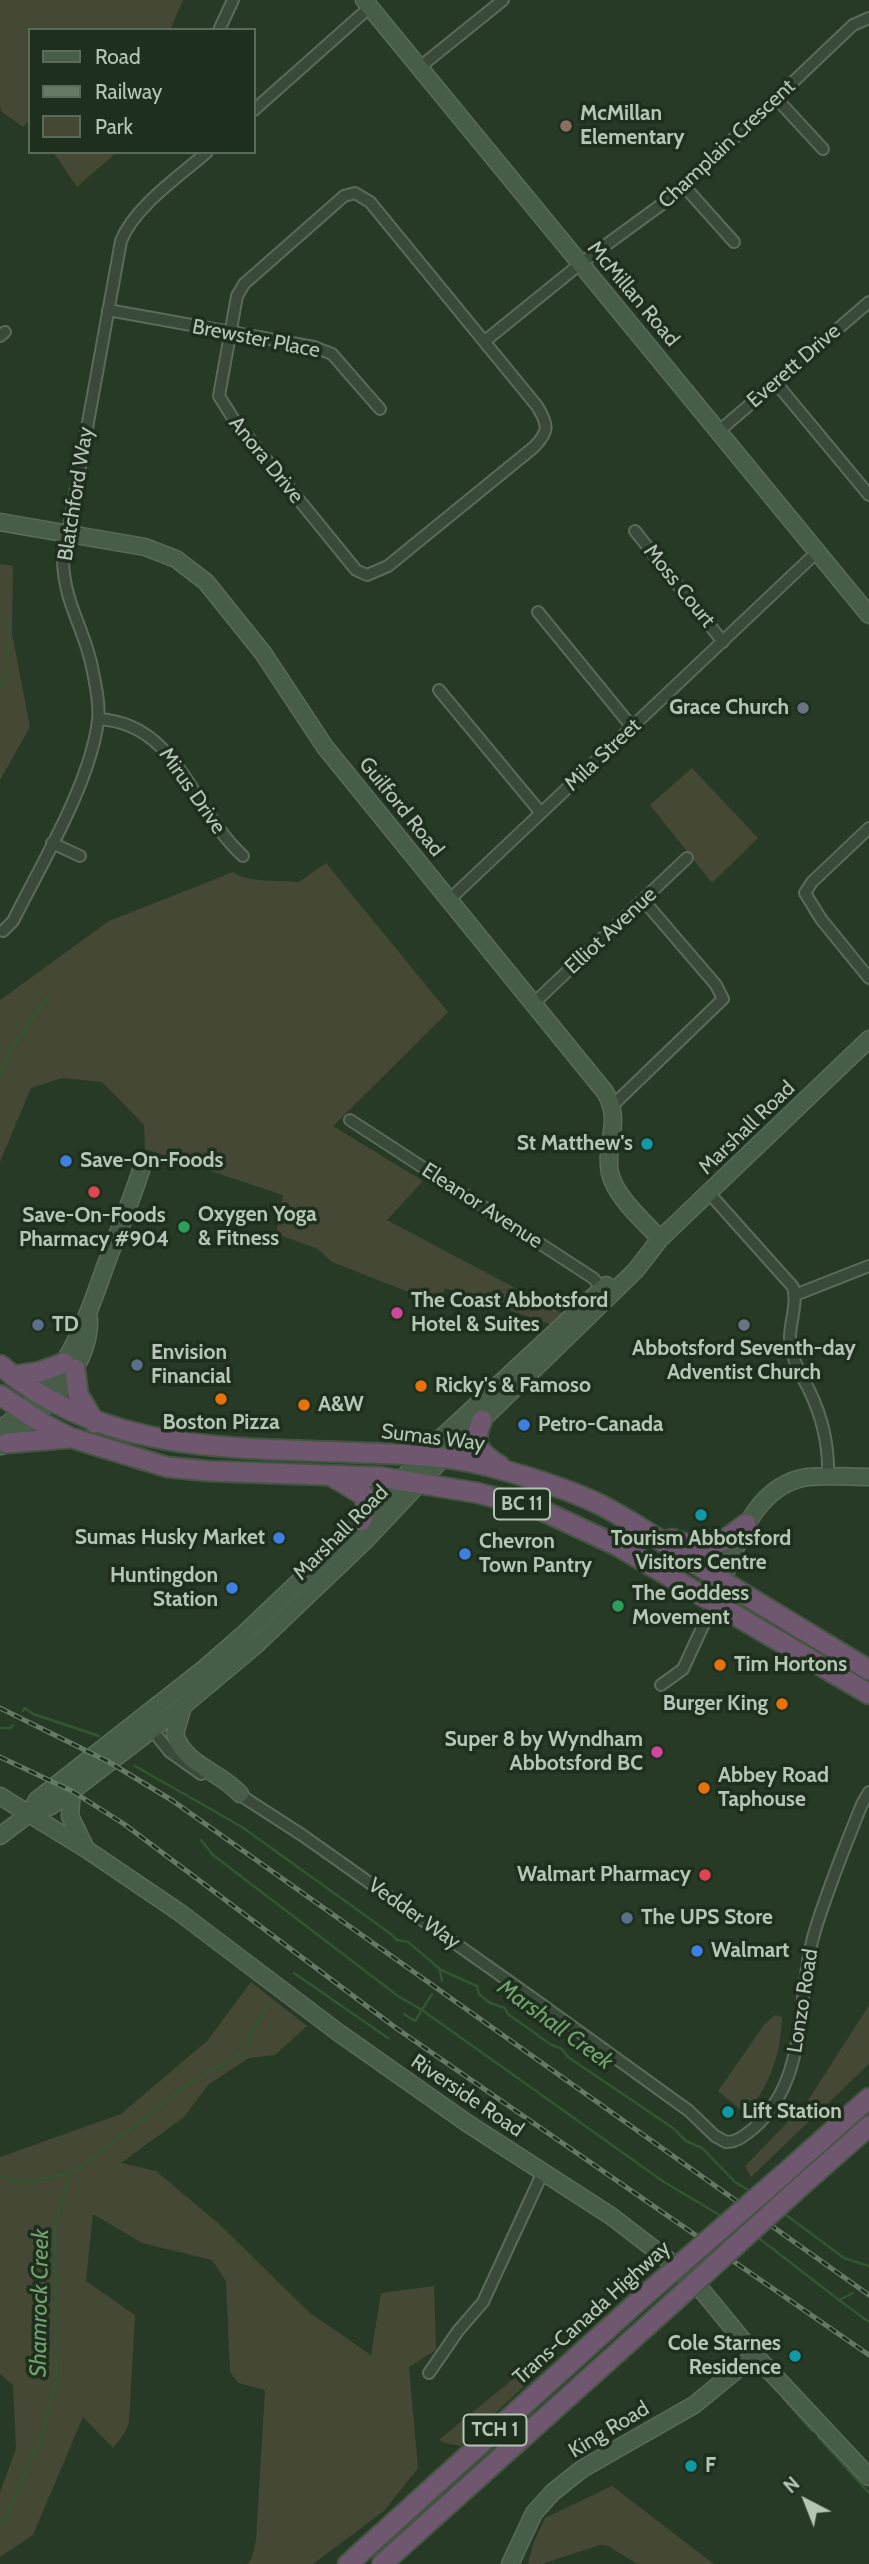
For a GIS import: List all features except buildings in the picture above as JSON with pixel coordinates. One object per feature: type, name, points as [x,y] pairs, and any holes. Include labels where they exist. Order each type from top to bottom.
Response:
[{"type":"highway","points":[[4,1374],[39,1372],[70,1366],[78,1394],[96,1423]]},
{"type":"highway","name":"Sumas Way","points":[[4,1374],[69,1437],[167,1467],[380,1477],[478,1493],[539,1509],[618,1546],[869,1694]]},
{"type":"highway","name":"Sumas Way","points":[[0,1395],[146,1437],[189,1444],[433,1457],[509,1472],[552,1485],[602,1506],[639,1527],[869,1670]]},
{"type":"highway","points":[[482,1420],[476,1434],[477,1444],[486,1458],[509,1472]]},
{"type":"highway","points":[[2,1440],[69,1437]]},
{"type":"highway","points":[[328,1475],[365,1496],[366,1509],[361,1521]]},
{"type":"highway","points":[[639,1527],[694,1548],[702,1548],[722,1541],[746,1524]]},
{"type":"highway","points":[[618,1546],[652,1551],[700,1580],[723,1581]]},
{"type":"highway","points":[[790,2168],[869,2092]]},
{"type":"highway","name":"Trans-Canada Highway","points":[[348,2564],[643,2297],[869,2098]]},
{"type":"highway","name":"TCH 1","points":[[382,2564],[869,2126]]},
{"type":"street","points":[[220,28],[233,0]]},
{"type":"street","points":[[420,67],[503,0]]},
{"type":"street","points":[[256,108],[367,4]]},
{"type":"street","name":"McMillan Road","points":[[367,4],[869,615]]},
{"type":"street","name":"Champlain Crescent","points":[[580,264],[665,203],[853,25],[869,18]]},
{"type":"street","points":[[776,98],[822,149]]},
{"type":"street","name":"Blatchford Way","points":[[3,931],[13,920],[86,770],[99,719],[91,660],[65,589],[63,560],[121,240],[125,229],[150,203],[205,154]]},
{"type":"street","points":[[684,186],[734,242]]},
{"type":"street","name":"Anora Drive","points":[[355,194],[370,202],[485,341],[544,417],[546,427],[542,438],[388,566],[367,575],[356,570],[224,407],[219,396],[237,296],[244,284],[344,196],[355,194]]},
{"type":"street","points":[[485,341],[580,264]]},
{"type":"street","name":"Everett Drive","points":[[719,431],[869,302]]},
{"type":"street","name":"Brewster Place","points":[[108,310],[314,347],[332,354],[380,409]]},
{"type":"street","points":[[776,383],[869,495]]},
{"type":"street","name":"Guilford Road","points":[[0,522],[159,551],[176,559],[206,582],[263,653],[325,747],[534,1003],[613,1105]]},
{"type":"street","name":"Moss Court","points":[[635,531],[723,642]]},
{"type":"street","name":"Mila Street","points":[[449,900],[817,552]]},
{"type":"street","points":[[538,612],[632,727]]},
{"type":"street","points":[[439,690],[541,813]]},
{"type":"street","name":"Mirus Drive","points":[[99,719],[135,727],[156,740],[227,841],[243,856]]},
{"type":"street","points":[[869,828],[812,882],[805,893],[821,919],[869,978]]},
{"type":"street","points":[[52,843],[80,856]]},
{"type":"street","name":"Elliot Avenue","points":[[534,1003],[687,858]]},
{"type":"street","points":[[644,901],[716,985],[723,999],[613,1105],[611,1175],[657,1243]]},
{"type":"street","name":"Marshall Road","points":[[433,1457],[482,1420],[606,1292],[631,1262],[657,1243],[869,1039]]},
{"type":"street","name":"Eleanor Avenue","points":[[350,1120],[593,1278],[606,1292]]},
{"type":"street","points":[[2,1440],[37,1406],[70,1366],[144,1161]]},
{"type":"street","points":[[709,1194],[789,1280],[795,1295],[789,1330],[792,1352],[812,1397],[827,1443],[828,1477]]},
{"type":"street","points":[[795,1295],[869,1266]]},
{"type":"street","name":"Marshall Road","points":[[29,1814],[37,1800],[147,1724],[183,1706],[256,1645],[328,1577],[433,1457],[606,1292]]},
{"type":"street","points":[[661,1685],[683,1668],[746,1524],[758,1507],[788,1483],[807,1477],[869,1478]]},
{"type":"street","name":"Marshall Road","points":[[0,1836],[29,1814],[51,1806],[72,1791],[245,1633],[361,1521],[410,1482]]},
{"type":"street","points":[[183,1706],[175,1734],[183,1751],[191,1759],[230,1782],[240,1794]]},
{"type":"street","name":"Vedder Way","points":[[147,1724],[178,1759],[225,1788],[240,1794],[690,2111]]},
{"type":"street","points":[[72,1791],[70,1816],[86,1849]]},
{"type":"street","name":"Lonzo Road","points":[[690,2111],[721,2141],[732,2142],[760,2122],[781,2095],[797,2049],[814,1934],[869,1792]]},
{"type":"street","name":"Riverside Road","points":[[0,1796],[86,1849],[179,1912],[339,2033],[467,2123],[611,2216],[667,2259],[704,2293],[755,2355],[869,2477]]},
{"type":"street","points":[[429,2373],[458,2331],[483,2302],[543,2172]]},
{"type":"street","name":"King Road","points":[[510,2564],[534,2513],[553,2492],[582,2469],[694,2405],[755,2355]]},
{"type":"green space","points":[[0,0],[183,0],[171,28],[28,28],[28,121],[23,127],[2,112]]},
{"type":"green space","points":[[54,154],[115,154],[77,187]]},
{"type":"green space","points":[[0,564],[13,566],[12,633],[30,727],[0,780]]},
{"type":"green space","points":[[692,768],[758,838],[712,883],[650,805]]},
{"type":"green space","points":[[326,863],[448,1012],[333,1126],[423,1181],[387,1220],[564,1314],[552,1325],[445,1288],[439,1304],[332,1262],[318,1249],[276,1234],[283,1195],[145,1149],[144,1125],[102,1082],[62,1078],[31,1088],[0,1162],[0,1000],[109,921],[233,872],[246,878],[299,882]]},
{"type":"green space","points":[[251,1982],[307,2026],[275,2055],[249,2058],[209,2084],[184,2117],[121,2163],[156,2171],[218,2223],[310,2313],[371,2355],[381,2293],[434,2286],[436,2350],[409,2367],[418,2468],[384,2511],[313,2564],[247,2564],[252,2558],[256,2539],[265,2390],[238,2383],[230,2372],[226,2281],[212,2260],[142,2243],[93,2214],[86,2281],[135,2315],[129,2422],[113,2448],[83,2417],[33,2535],[0,2557],[0,2492],[16,2449],[13,2385],[0,2374],[0,2157],[121,2114],[207,2041]]},
{"type":"green space","points":[[869,2005],[869,2064],[751,2177],[745,2166],[807,2102]]},
{"type":"green space","points":[[775,2015],[782,2017],[780,2042],[769,2079],[748,2110],[741,2110],[718,2091],[764,2025]]},
{"type":"green space","points":[[541,2356],[548,2364],[460,2446],[441,2442],[440,2439]]},
{"type":"green space","points":[[612,2486],[714,2564],[637,2564],[608,2546],[600,2545],[542,2564],[528,2564],[533,2544],[545,2518]]},
{"type":"waterway","points":[[0,686],[8,667],[9,621]]},
{"type":"waterway","points":[[0,1074],[10,1051],[49,995]]},
{"type":"waterway","points":[[23,1711],[25,1708],[33,1714],[99,1736]]},
{"type":"waterway","points":[[0,1728],[10,1728],[13,1725]]},
{"type":"waterway","name":"Marshall Creek","points":[[135,1766],[242,1827],[397,1940],[408,1942],[441,1970],[477,1986],[479,1994],[490,2003],[505,2008],[508,2014],[673,2128],[686,2141],[702,2148],[735,2182],[750,2191]]},
{"type":"waterway","points":[[201,1840],[213,1855],[398,1996],[422,2010],[664,2182],[723,2217]]},
{"type":"waterway","points":[[440,1971],[442,1981]]},
{"type":"waterway","points":[[294,1973],[388,2038]]},
{"type":"waterway","points":[[404,2014],[415,2021],[432,1994]]},
{"type":"waterway","name":"Shamrock Creek","points":[[0,2176],[21,2183],[74,2172],[194,2080],[242,2053],[269,2002]]},
{"type":"waterway","name":"Shamrock Creek","points":[[0,2525],[6,2518],[43,2432],[57,2376],[55,2226],[69,2175]]},
{"type":"waterway","name":"Marshall Creek","points":[[782,2212],[844,2258],[869,2266]]},
{"type":"waterway","points":[[756,2236],[839,2300],[853,2293]]},
{"type":"waterway","points":[[839,2300],[869,2322]]},
{"type":"waterway","points":[[752,2365],[777,2391]]},
{"type":"waterway","points":[[783,2398],[812,2431]]},
{"type":"waterway","points":[[818,2437],[869,2493]]},
{"type":"railway","points":[[0,1708],[109,1762],[173,1801],[869,2295]]},
{"type":"railway","points":[[0,1757],[72,1791],[124,1824],[396,2028],[869,2355]]},
{"type":"place","name":"McMillan Elementary","points":[[566,126]]},
{"type":"place","name":"Grace Church","points":[[803,708]]},
{"type":"place","name":"St Matthew's","points":[[647,1144]]},
{"type":"place","name":"Save-On-Foods","points":[[66,1161]]},
{"type":"place","name":"Save-On-Foods Pharmacy #904","points":[[94,1192]]},
{"type":"place","name":"Oxygen Yoga & Fitness","points":[[184,1227]]},
{"type":"place","name":"The Coast Abbotsford Hotel & Suites","points":[[397,1313]]},
{"type":"place","name":"TD","points":[[38,1325]]},
{"type":"place","name":"Abbotsford Seventh-day Adventist Church","points":[[744,1325]]},
{"type":"place","name":"Envision Financial","points":[[137,1365]]},
{"type":"place","name":"Ricky's & Famoso","points":[[421,1386]]},
{"type":"place","name":"Boston Pizza","points":[[221,1399]]},
{"type":"place","name":"A&W","points":[[304,1405]]},
{"type":"place","name":"Petro-Canada","points":[[524,1425]]},
{"type":"place","name":"Tourism Abbotsford Visitors Centre","points":[[701,1515]]},
{"type":"place","name":"Sumas Husky Market","points":[[279,1538]]},
{"type":"place","name":"Chevron Town Pantry","points":[[465,1554]]},
{"type":"place","name":"Huntingdon Station","points":[[232,1588]]},
{"type":"place","name":"The Goddess Movement","points":[[618,1606]]},
{"type":"place","name":"Tim Hortons","points":[[720,1665]]},
{"type":"place","name":"Burger King","points":[[782,1704]]},
{"type":"place","name":"Super 8 by Wyndham Abbotsford BC","points":[[657,1752]]},
{"type":"place","name":"Abbey Road Taphouse","points":[[704,1788]]},
{"type":"place","name":"Walmart Pharmacy","points":[[705,1875]]},
{"type":"place","name":"The UPS Store","points":[[627,1918]]},
{"type":"place","name":"Walmart","points":[[697,1951]]},
{"type":"place","name":"Lift Station","points":[[728,2112]]},
{"type":"place","name":"Cole Starnes Residence","points":[[795,2356]]},
{"type":"place","name":"F","points":[[691,2466]]}]
